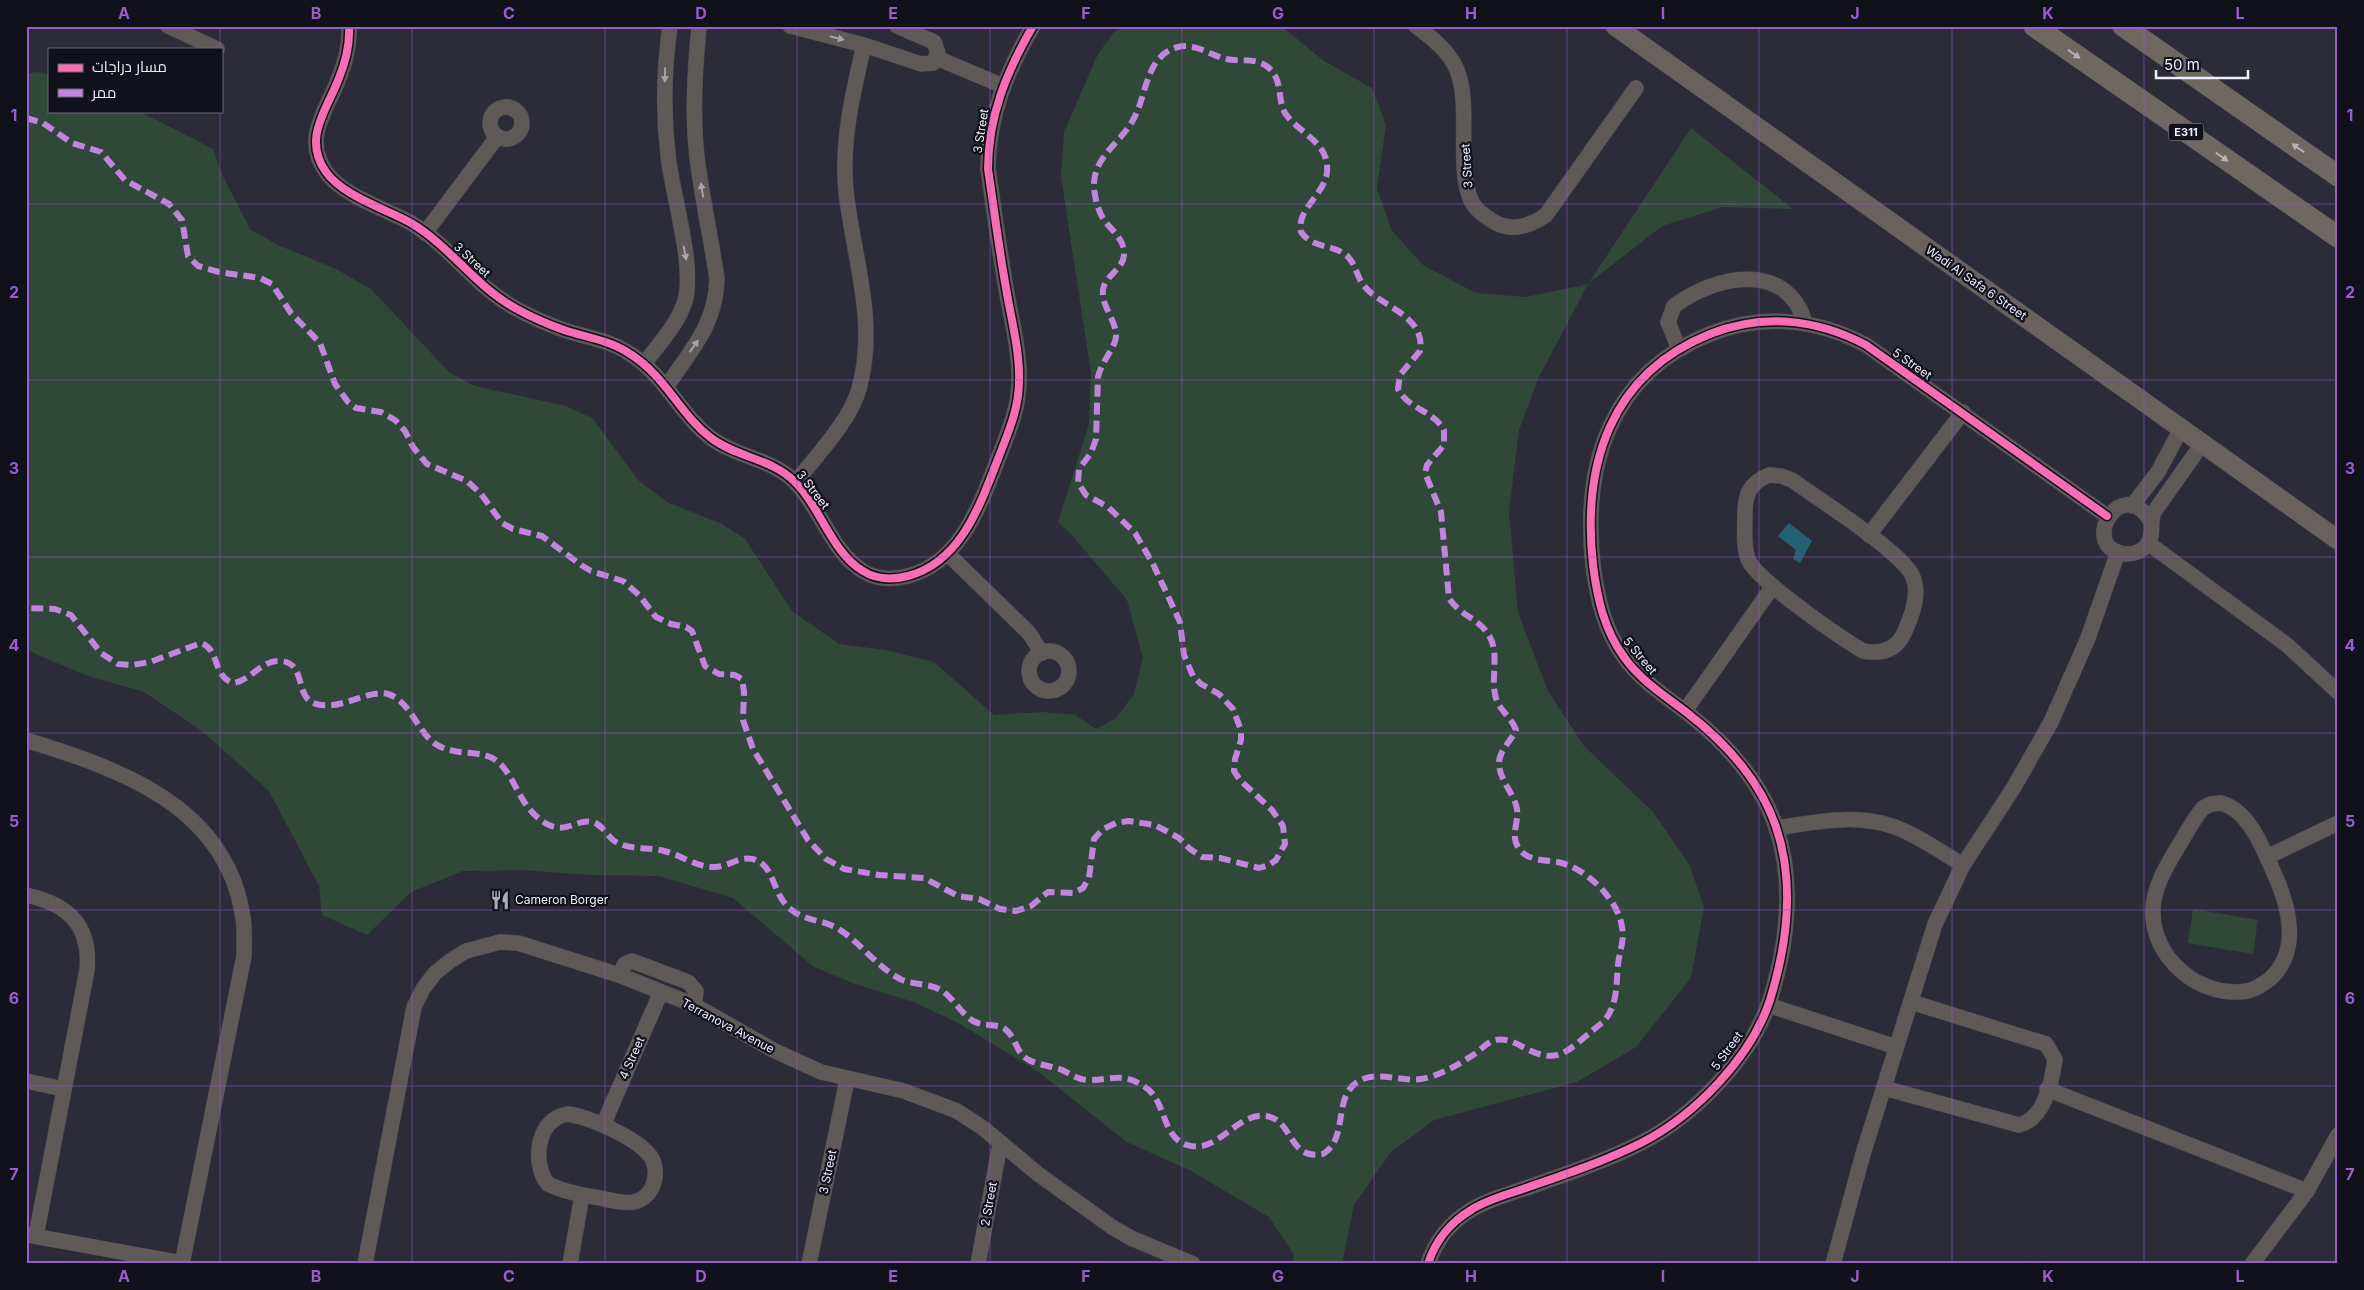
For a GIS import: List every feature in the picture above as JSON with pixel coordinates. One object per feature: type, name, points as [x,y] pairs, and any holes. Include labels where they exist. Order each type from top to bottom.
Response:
[{"type":"highway","name":"E311","points":[[2034,26],[2338,237]]},
{"type":"highway","points":[[2123,26],[2338,176]]},
{"type":"main road","name":"Wadi Al Safa 6 Street","points":[[1615,26],[2338,540]]},
{"type":"street","points":[[168,26],[214,48]]},
{"type":"street","name":"3 Street","points":[[349,26],[350,41],[346,60],[317,124],[315,147],[325,171],[344,189],[425,232],[490,291],[513,307],[566,331],[610,343],[628,352],[667,386],[686,413],[709,437],[722,446],[778,469],[796,482],[850,562],[873,576],[886,579],[920,573],[935,565],[948,554],[963,534],[984,493],[1012,421],[1019,386],[1018,359],[988,169],[991,126],[1003,86],[1033,26]]},
{"type":"street","points":[[644,364],[681,311],[688,281],[670,174],[665,126],[666,67],[670,26]]},
{"type":"street","points":[[667,386],[708,324],[717,290],[717,274],[701,185],[695,127],[695,70],[699,26]]},
{"type":"street","points":[[790,26],[864,45],[921,64],[933,63],[937,58],[937,47],[934,42],[896,26]]},
{"type":"street","name":"3 Street","points":[[1416,26],[1448,54],[1457,70],[1463,88],[1466,175],[1469,193],[1476,208],[1502,226],[1518,227],[1534,223],[1546,215],[1636,88]]},
{"type":"street","points":[[796,482],[853,406],[863,373],[866,347],[865,294],[850,213],[845,168],[848,121],[864,45]]},
{"type":"street","points":[[937,58],[1003,86]]},
{"type":"street","points":[[425,232],[497,136]]},
{"type":"street","points":[[1680,349],[1668,322],[1674,306],[1730,280],[1751,278],[1782,288],[1797,303],[1805,322]]},
{"type":"street","name":"5 Street","points":[[1428,1264],[1441,1237],[1456,1221],[1473,1208],[1593,1164],[1641,1143],[1685,1114],[1705,1097],[1728,1070],[1753,1034],[1768,1005],[1785,940],[1787,904],[1785,868],[1776,828],[1750,777],[1731,752],[1710,730],[1634,670],[1613,641],[1606,624],[1595,582],[1591,532],[1594,480],[1598,455],[1606,434],[1629,395],[1644,378],[1680,349],[1719,331],[1740,325],[1783,321],[1805,322],[1836,331],[1866,345],[2108,516]]},
{"type":"street","points":[[1869,536],[1963,412]]},
{"type":"street","points":[[2132,506],[2150,486],[2182,429]]},
{"type":"street","points":[[2150,520],[2202,444]]},
{"type":"street","points":[[2169,454],[2187,467]]},
{"type":"street","points":[[1768,476],[1781,476],[1792,480],[1869,536],[1906,566],[1915,585],[1914,606],[1904,635],[1886,651],[1874,653],[1863,651],[1773,586],[1758,575],[1747,557],[1745,500],[1749,489],[1757,480],[1768,476]]},
{"type":"street","points":[[2150,486],[2156,493],[2165,497]]},
{"type":"street","points":[[2123,506],[2132,506],[2143,511],[2150,520],[2152,532],[2148,543],[2138,552],[2124,554],[2111,547],[2104,532],[2108,516],[2114,510],[2123,506]]},
{"type":"street","points":[[2148,543],[2287,645],[2338,692]]},
{"type":"street","points":[[1833,1264],[1896,1047],[1936,924],[1963,865],[2014,786],[2051,722],[2088,638],[2118,552]]},
{"type":"street","points":[[948,554],[1029,633],[1042,653]]},
{"type":"street","points":[[1685,711],[1773,586]]},
{"type":"street","points":[[26,740],[87,759],[161,794],[191,818],[217,847],[234,881],[243,918],[244,956],[182,1263],[31,1235],[87,970],[87,948],[79,926],[70,914],[58,905],[26,895]]},
{"type":"street","points":[[2211,804],[2229,805],[2243,817],[2267,856],[2277,879],[2289,922],[2290,940],[2286,957],[2277,972],[2264,984],[2248,991],[2229,992],[2194,981],[2180,971],[2159,942],[2153,924],[2153,908],[2156,892],[2165,872],[2196,816],[2211,804]]},
{"type":"street","points":[[1776,828],[1831,820],[1877,822],[1913,835],[1963,865]]},
{"type":"street","points":[[2267,856],[2338,822]]},
{"type":"street","name":"Terranova Avenue","points":[[365,1264],[414,1007],[423,989],[435,973],[466,951],[500,942],[518,943],[619,975],[694,1005],[794,1061],[821,1072],[847,1080],[894,1088],[957,1111],[984,1128],[1000,1144],[1112,1227],[1131,1238],[1193,1264]]},
{"type":"street","points":[[619,975],[625,964],[632,961],[688,982],[696,991],[694,1005]]},
{"type":"street","name":"4 Street","points":[[603,1125],[661,992]]},
{"type":"street","points":[[1884,1088],[2020,1125],[2034,1119],[2047,1089],[2055,1059],[2052,1051],[2046,1044],[1912,1002]]},
{"type":"street","points":[[1768,1005],[1896,1047]]},
{"type":"street","name":"3 Street","points":[[809,1264],[847,1080]]},
{"type":"street","points":[[26,1081],[63,1089]]},
{"type":"street","points":[[2047,1089],[2307,1191]]},
{"type":"street","points":[[559,1115],[577,1116],[603,1125],[647,1152],[653,1161],[656,1172],[650,1192],[634,1202],[582,1195],[555,1188],[542,1177],[538,1160],[543,1133],[552,1119],[559,1115]]},
{"type":"street","points":[[2252,1264],[2307,1191],[2338,1136]]},
{"type":"street","name":"2 Street","points":[[978,1264],[1000,1144]]},
{"type":"street","points":[[570,1264],[582,1195]]},
{"type":"green space","points":[[1128,26],[1281,26],[1324,61],[1372,88],[1386,125],[1377,189],[1392,231],[1423,265],[1476,293],[1526,297],[1588,284],[1538,379],[1519,430],[1509,512],[1518,613],[1548,691],[1584,746],[1653,812],[1689,864],[1704,907],[1691,978],[1636,1047],[1577,1082],[1434,1120],[1391,1152],[1354,1205],[1342,1264],[1294,1264],[1293,1253],[1269,1217],[1191,1171],[1127,1142],[1037,1071],[960,1024],[914,1002],[855,984],[814,967],[733,898],[659,876],[589,875],[522,870],[463,871],[411,892],[367,935],[322,915],[319,886],[269,791],[202,731],[144,692],[88,676],[26,649],[26,74],[37,72],[48,75],[48,112],[141,112],[213,149],[224,179],[251,230],[278,245],[336,269],[371,289],[450,373],[475,386],[566,406],[592,418],[639,481],[667,502],[722,524],[745,539],[792,611],[839,644],[886,650],[934,662],[994,715],[1043,712],[1075,715],[1096,729],[1116,718],[1134,694],[1143,658],[1127,600],[1071,534],[1058,522],[1089,424],[1091,373],[1061,177],[1064,132],[1098,54],[1114,32]]},
{"type":"green space","points":[[1691,128],[1793,209],[1723,207],[1662,226],[1588,284]]},
{"type":"green space","points":[[2193,909],[2258,920],[2253,954],[2188,943]]},
{"type":"water","points":[[1789,523],[1812,541],[1800,563],[1793,559],[1796,550],[1778,536]]},
{"type":"marked path","points":[[26,118],[43,123],[72,143],[101,152],[125,180],[169,204],[182,220],[188,256],[198,266],[219,272],[260,278],[272,284],[291,313],[320,343],[335,384],[348,402],[356,408],[381,412],[395,420],[405,431],[413,447],[427,464],[467,481],[481,494],[502,523],[513,529],[542,536],[591,571],[623,581],[639,595],[656,617],[671,624],[686,627],[692,631],[705,666],[719,674],[735,675],[742,679],[744,692],[743,720],[753,749],[808,840],[826,859],[844,869],[879,875],[924,878],[958,896],[979,899],[1000,909],[1016,911],[1031,906],[1048,892],[1073,893],[1083,888],[1089,878],[1094,839],[1103,829],[1116,823],[1129,821],[1155,825],[1179,838],[1202,857],[1220,858],[1259,868],[1269,865],[1276,860],[1285,844],[1283,826],[1272,810],[1240,780],[1234,771],[1235,759],[1241,740],[1241,730],[1233,709],[1219,694],[1201,684],[1193,676],[1184,655],[1180,622],[1153,564],[1135,533],[1108,507],[1086,495],[1078,483],[1079,469],[1091,453],[1096,439],[1098,377],[1114,345],[1116,336],[1114,324],[1104,302],[1104,285],[1121,265],[1124,255],[1124,249],[1120,240],[1104,220],[1097,204],[1094,188],[1098,166],[1131,124],[1154,66],[1168,51],[1178,47],[1189,46],[1222,58],[1264,64],[1276,78],[1285,113],[1319,146],[1327,162],[1325,181],[1306,209],[1301,224],[1301,232],[1310,241],[1339,251],[1349,257],[1365,287],[1410,321],[1420,339],[1420,351],[1400,375],[1398,389],[1402,396],[1434,418],[1444,430],[1444,445],[1427,465],[1425,473],[1441,512],[1449,598],[1458,609],[1479,624],[1492,641],[1494,648],[1494,687],[1496,699],[1516,730],[1503,750],[1499,763],[1501,775],[1517,809],[1515,840],[1524,854],[1538,859],[1569,865],[1590,878],[1599,886],[1614,906],[1619,916],[1623,937],[1614,1002],[1603,1022],[1576,1045],[1560,1054],[1542,1055],[1510,1041],[1495,1040],[1489,1042],[1455,1066],[1428,1078],[1414,1080],[1375,1076],[1361,1080],[1346,1095],[1336,1138],[1331,1147],[1323,1154],[1312,1155],[1303,1152],[1282,1125],[1275,1119],[1266,1116],[1245,1120],[1208,1144],[1198,1146],[1187,1145],[1173,1135],[1157,1101],[1145,1087],[1137,1082],[1122,1078],[1087,1080],[1029,1060],[1024,1057],[1005,1029],[973,1021],[965,1015],[949,996],[940,990],[900,979],[883,968],[837,928],[804,917],[793,911],[782,899],[769,872],[760,862],[754,859],[743,859],[721,866],[709,867],[664,851],[623,845],[614,841],[596,823],[587,821],[560,828],[547,824],[530,810],[509,775],[497,761],[483,755],[442,748],[428,737],[402,702],[388,694],[372,694],[335,705],[316,704],[309,701],[305,695],[294,668],[289,663],[281,661],[268,663],[245,678],[233,683],[226,680],[211,651],[201,643],[150,662],[132,665],[118,664],[101,653],[71,615],[55,609],[26,608]]},
{"type":"cycle path","points":[[349,26],[348,46],[344,65],[323,113],[316,136],[319,160],[334,181],[354,195],[411,223],[425,232],[487,289],[515,308],[558,328],[612,344],[640,361],[662,383],[690,418],[711,438],[731,450],[775,468],[794,481],[803,491],[834,541],[852,563],[868,574],[890,579],[908,576],[926,569],[942,558],[955,545],[976,513],[1006,440],[1015,411],[1019,391],[1018,358],[988,169],[991,131],[995,112],[1007,77],[1033,26]]},
{"type":"cycle path","points":[[1428,1264],[1439,1240],[1450,1226],[1477,1206],[1612,1156],[1641,1143],[1681,1117],[1700,1101],[1735,1064],[1761,1022],[1776,979],[1784,936],[1787,892],[1782,848],[1776,827],[1761,793],[1740,763],[1714,736],[1645,680],[1630,665],[1611,636],[1602,613],[1593,565],[1591,528],[1593,492],[1599,459],[1610,427],[1626,398],[1648,373],[1676,351],[1710,334],[1730,327],[1770,321],[1790,322],[1828,329],[1866,345],[2107,516]]},
{"type":"place","name":"Cameron Borger","points":[[500,900]]}]
